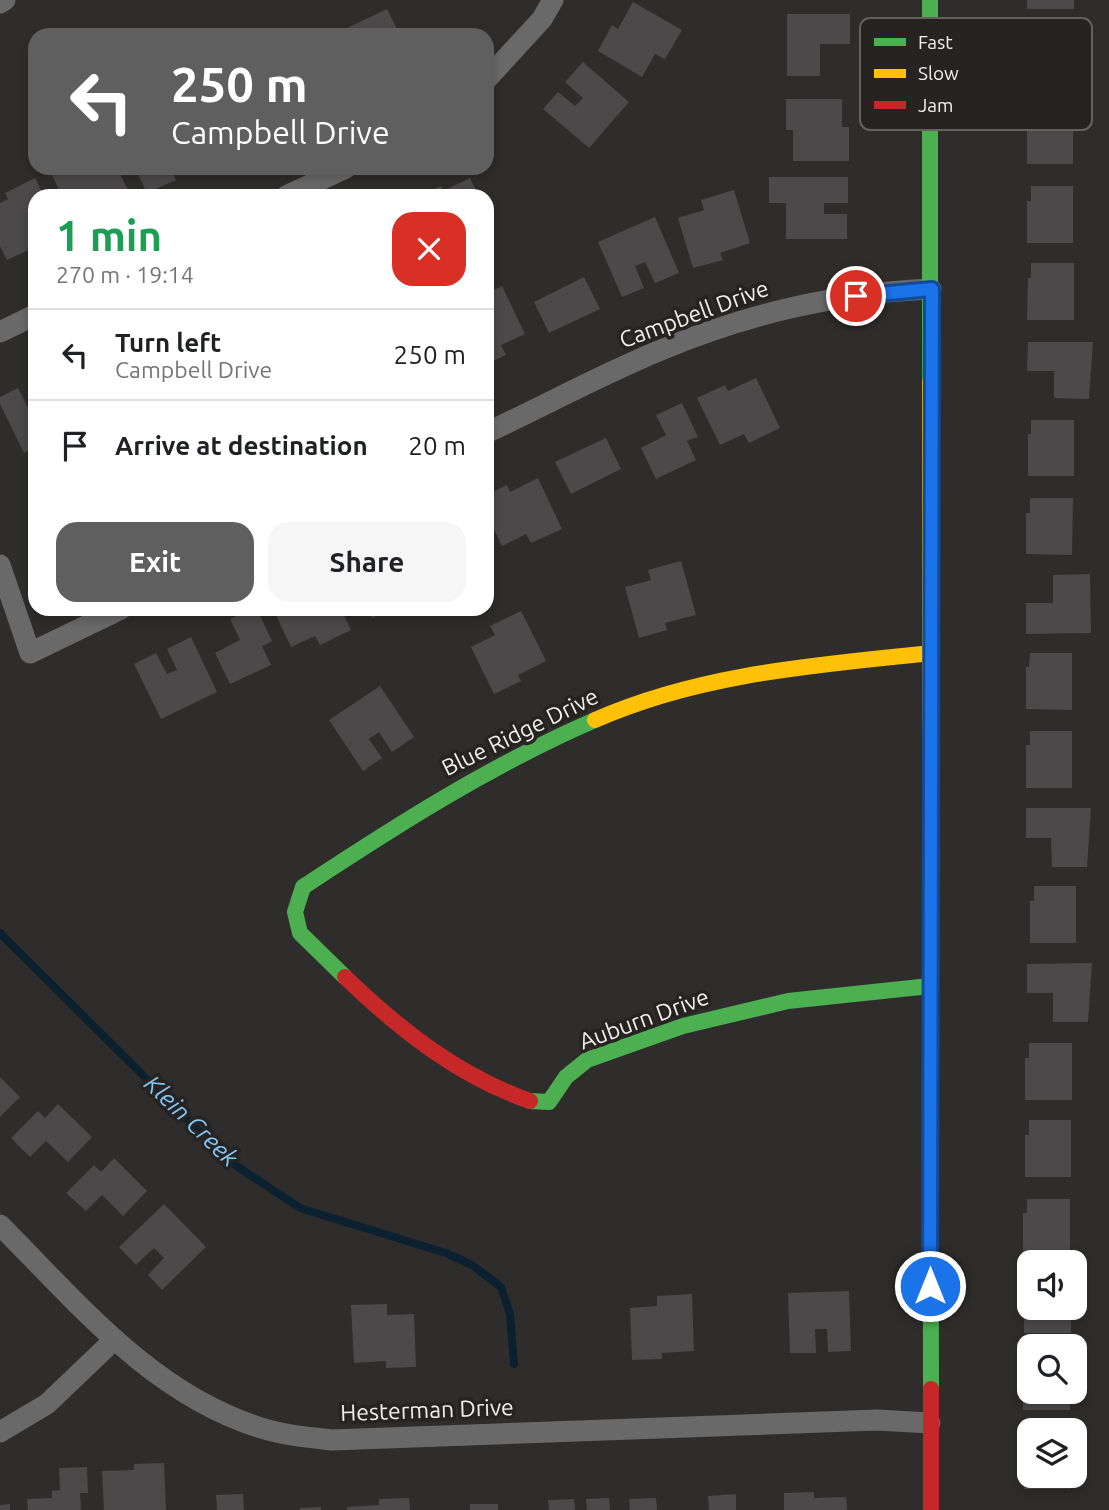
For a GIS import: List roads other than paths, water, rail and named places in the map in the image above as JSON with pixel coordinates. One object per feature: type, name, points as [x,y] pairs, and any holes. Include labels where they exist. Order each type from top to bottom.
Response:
[{"type":"street","points":[[0,3],[5,0]]},
{"type":"street","points":[[494,71],[542,19],[553,0]]},
{"type":"street","points":[[930,0],[930,18]]},
{"type":"street","points":[[931,130],[931,1510]]},
{"type":"street","points":[[301,189],[331,175]]},
{"type":"street","name":"Campbell Drive","points":[[494,429],[661,349],[778,310],[881,291],[932,289]]},
{"type":"street","points":[[0,332],[28,318]]},
{"type":"street","points":[[0,565],[30,653],[107,616]]},
{"type":"street","name":"Blue Ridge Drive","points":[[295,912],[303,887],[436,799],[556,735],[623,709],[707,684],[793,666],[931,653]]},
{"type":"street","name":"Auburn Drive","points":[[295,912],[300,933],[368,999],[417,1041],[452,1064],[532,1102],[549,1102],[558,1086],[579,1066],[620,1047],[719,1015],[805,996],[930,986]]},
{"type":"street","name":"Hesterman Drive","points":[[0,1226],[114,1340],[174,1388],[212,1410],[260,1428],[332,1440],[877,1420],[930,1423]]},
{"type":"street","points":[[0,1433],[47,1404],[114,1340]]},
{"type":"waterway","name":"Klein Creek","points":[[0,933],[229,1161],[300,1208],[446,1253],[472,1265],[501,1287],[510,1314],[514,1364]]}]
